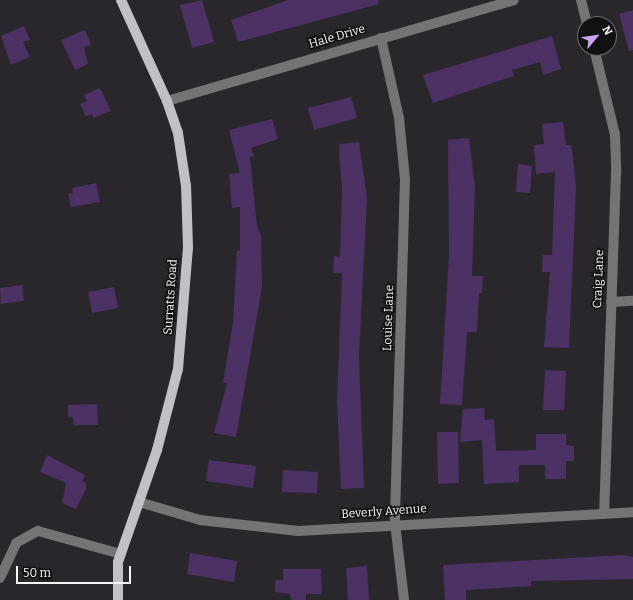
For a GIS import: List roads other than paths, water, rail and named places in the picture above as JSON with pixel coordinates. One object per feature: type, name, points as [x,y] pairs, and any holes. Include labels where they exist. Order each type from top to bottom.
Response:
[{"type":"main road","name":"Surratts Road","points":[[118,600],[121,554],[139,502],[178,369],[187,284],[186,186],[178,133],[167,101],[121,0]]},
{"type":"street","name":"Hale Drive","points":[[167,101],[514,0]]},
{"type":"street","points":[[581,0],[585,16]]},
{"type":"street","name":"Louise Lane","points":[[381,38],[399,118],[405,179],[395,523],[404,600]]},
{"type":"street","name":"Craig Lane","points":[[596,56],[615,135],[604,514]]},
{"type":"street","points":[[611,302],[633,301]]},
{"type":"street","name":"Beverly Avenue","points":[[139,502],[200,520],[272,529],[633,512]]},
{"type":"street","points":[[0,578],[16,543],[38,531],[121,554]]}]
